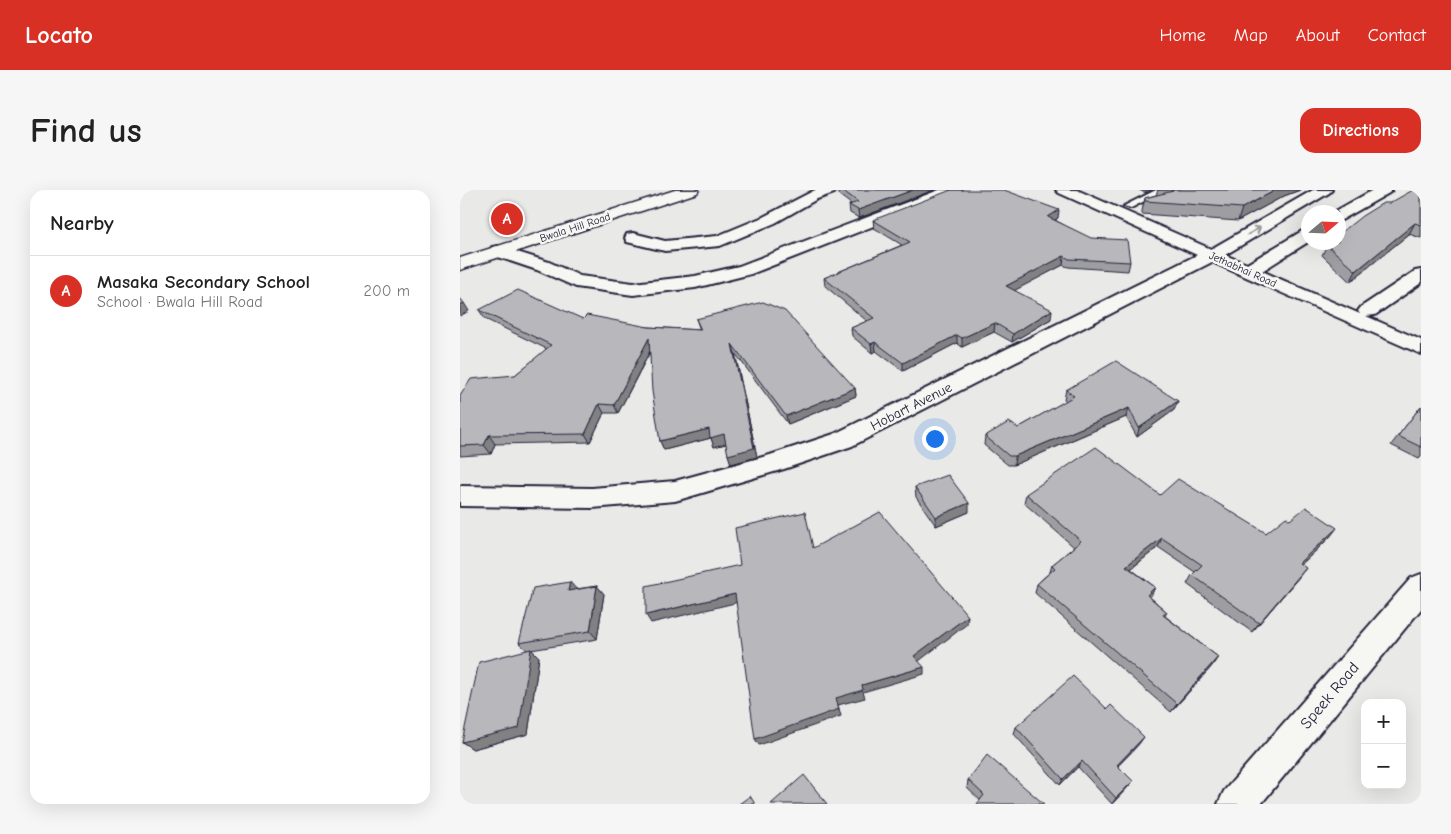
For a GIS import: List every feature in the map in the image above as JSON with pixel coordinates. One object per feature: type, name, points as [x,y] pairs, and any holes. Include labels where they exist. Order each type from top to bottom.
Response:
[{"type":"street","name":"Bwala Hill Road","points":[[460,264],[691,190]]},
{"type":"street","points":[[633,238],[665,246],[720,240],[769,220],[812,196],[829,190]]},
{"type":"street","points":[[498,251],[543,266],[576,281],[634,289],[695,282],[745,270],[953,190]]},
{"type":"street","name":"Jethabhai Road","points":[[1064,190],[1218,252],[1421,348]]},
{"type":"street","name":"Jethabhai Road","points":[[1090,190],[1128,206],[1218,252]]},
{"type":"street","name":"Hobart Avenue","points":[[460,496],[592,498],[675,491],[776,463],[843,440],[1218,252],[1324,190]]},
{"type":"street","points":[[1346,212],[1384,190]]},
{"type":"street","points":[[1254,268],[1301,239]]},
{"type":"street","name":"Jethabhai Road","points":[[1254,268],[1368,311],[1421,334]]},
{"type":"street","points":[[1368,311],[1421,275]]},
{"type":"street","name":"Speek Road","points":[[1237,804],[1421,587]]},
{"type":"lane","points":[[1128,206],[1162,190]]},
{"type":"building","points":[[842,190],[913,190],[858,210],[849,205],[858,202]]},
{"type":"building","points":[[951,190],[1004,190],[1059,210],[1048,217],[1091,238],[1127,240],[1130,262],[1069,259],[1064,256],[1006,286],[1052,310],[1013,334],[995,323],[962,338],[957,335],[903,363],[875,342],[871,344],[851,328],[874,318],[824,278],[910,242],[873,220]]},
{"type":"building","points":[[1171,190],[1276,190],[1242,208],[1145,201],[1145,198],[1173,191]]},
{"type":"building","points":[[1413,190],[1421,190],[1421,225],[1415,223],[1356,271],[1333,250],[1346,250],[1346,229],[1383,203],[1390,203]]},
{"type":"building","points":[[518,290],[583,319],[587,315],[648,327],[701,330],[696,319],[763,302],[785,311],[855,388],[786,416],[732,344],[754,448],[728,455],[724,434],[710,438],[709,429],[660,441],[652,391],[649,338],[614,405],[599,404],[585,434],[489,435],[484,445],[460,446],[460,396],[471,379],[515,375],[551,345],[479,310]]},
{"type":"building","points":[[1116,361],[1178,401],[1139,428],[1129,408],[1015,456],[1009,456],[985,436],[1009,422],[1018,428],[1074,396],[1066,390]]},
{"type":"building","points":[[1421,406],[1421,447],[1398,436]]},
{"type":"building","points":[[1096,447],[1160,495],[1178,479],[1266,533],[1286,517],[1290,520],[1306,507],[1337,528],[1299,563],[1306,568],[1259,623],[1192,575],[1202,565],[1162,538],[1126,566],[1155,587],[1147,595],[1167,612],[1163,615],[1218,657],[1177,704],[1037,584],[1055,568],[1052,565],[1081,541],[1026,494]]},
{"type":"building","points":[[948,475],[969,503],[936,517],[915,487]]},
{"type":"building","points":[[805,512],[813,548],[880,512],[968,616],[914,656],[924,667],[862,685],[863,690],[836,698],[839,709],[755,739],[735,594],[646,615],[646,586],[740,565],[735,528]]},
{"type":"building","points":[[570,582],[568,591],[597,586],[590,631],[519,643],[533,588]]},
{"type":"building","points":[[531,649],[519,728],[462,742],[479,662]]},
{"type":"building","points":[[1073,676],[1107,709],[1111,705],[1144,737],[1117,765],[1133,781],[1116,798],[1082,761],[1063,779],[1016,727]]},
{"type":"building","points":[[987,755],[1044,804],[977,804],[984,795],[968,780]]},
{"type":"building","points":[[804,775],[827,804],[771,804]]},
{"type":"building","points":[[750,796],[755,804],[739,804]]},
{"type":"place","name":"Masaka Secondary School","points":[[507,219]]}]
